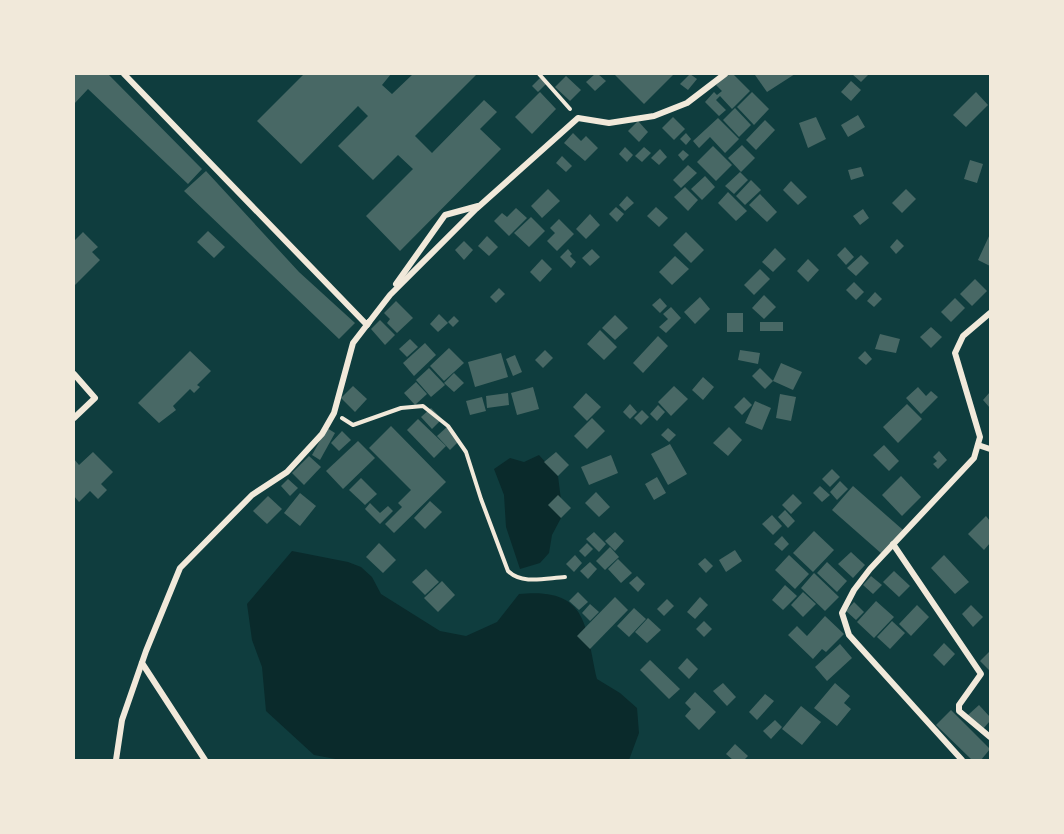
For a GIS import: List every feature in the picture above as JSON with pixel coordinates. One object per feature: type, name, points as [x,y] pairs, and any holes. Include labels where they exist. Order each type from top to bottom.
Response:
[{"type":"street","points":[[124,74],[367,325]]},
{"type":"street","points":[[116,760],[122,720],[180,568],[252,495],[287,471],[322,434],[334,413],[353,343],[390,295],[480,205],[578,118],[609,123],[654,116],[687,103],[725,74]]},
{"type":"street","points":[[367,325],[445,215],[480,205]]},
{"type":"street","points":[[962,760],[849,635],[842,613],[854,590],[870,569],[974,458],[980,437],[955,353],[963,336],[990,313]]},
{"type":"street","points":[[74,374],[95,398],[74,418]]},
{"type":"street","points":[[978,445],[990,449]]},
{"type":"street","points":[[893,544],[981,674],[959,705],[959,711],[990,737]]},
{"type":"street","points":[[142,663],[205,760]]},
{"type":"path","points":[[539,74],[578,118]]},
{"type":"path","points":[[334,413],[353,425],[401,408],[423,406],[448,426],[466,452],[481,500],[508,571],[514,577],[522,580],[565,577]]},
{"type":"water","points":[[539,455],[558,476],[561,518],[552,535],[549,553],[540,563],[520,569],[506,527],[504,495],[494,469],[510,458],[524,462]]},
{"type":"water","points":[[292,551],[348,562],[361,567],[372,577],[381,594],[440,631],[466,636],[497,622],[519,594],[542,593],[559,597],[571,604],[585,627],[597,679],[620,693],[637,708],[639,733],[629,760],[341,760],[314,755],[266,711],[262,667],[252,640],[247,604]]},
{"type":"building","points":[[74,74],[108,74],[202,169],[188,184],[88,89],[74,104]]},
{"type":"building","points":[[304,74],[391,74],[382,85],[392,94],[413,74],[477,74],[415,136],[432,153],[484,100],[497,112],[480,129],[501,149],[400,251],[366,216],[413,169],[398,155],[373,180],[338,146],[368,116],[358,106],[301,164],[257,121]]},
{"type":"building","points":[[595,74],[606,81],[595,91],[586,82]]},
{"type":"building","points":[[614,74],[674,74],[644,104]]},
{"type":"building","points":[[690,74],[697,79],[688,90],[680,84]]},
{"type":"building","points":[[727,74],[733,74],[750,91],[732,109],[720,96],[716,100],[726,110],[719,116],[705,102],[714,92],[717,95],[722,91],[716,85]]},
{"type":"building","points":[[795,74],[767,92],[755,75]]},
{"type":"building","points":[[852,74],[869,74],[861,82]]},
{"type":"building","points":[[566,76],[581,90],[570,101],[555,87]]},
{"type":"building","points":[[540,78],[546,84],[538,92],[532,86]]},
{"type":"building","points":[[851,81],[861,90],[851,101],[841,92]]},
{"type":"building","points":[[540,92],[556,109],[532,134],[515,117]]},
{"type":"building","points":[[752,92],[769,109],[754,125],[737,107]]},
{"type":"building","points":[[976,92],[988,105],[966,127],[953,115]]},
{"type":"building","points":[[735,108],[751,125],[739,137],[723,120]]},
{"type":"building","points":[[858,115],[865,127],[848,137],[841,125]]},
{"type":"building","points":[[673,117],[685,129],[674,140],[662,128]]},
{"type":"building","points":[[816,117],[826,139],[808,148],[799,123]]},
{"type":"building","points":[[718,118],[739,139],[725,153],[710,137],[699,148],[693,141]]},
{"type":"building","points":[[765,120],[775,130],[756,150],[746,140]]},
{"type":"building","points":[[638,121],[648,132],[639,142],[628,131]]},
{"type":"building","points":[[573,133],[581,141],[586,136],[598,148],[585,161],[564,143]]},
{"type":"building","points":[[686,133],[691,139],[686,145],[680,139]]},
{"type":"building","points":[[742,145],[755,158],[741,172],[728,158]]},
{"type":"building","points":[[713,146],[732,165],[716,181],[697,162]]},
{"type":"building","points":[[625,147],[633,155],[627,162],[619,154]]},
{"type":"building","points":[[644,147],[651,153],[642,162],[635,156]]},
{"type":"building","points":[[660,149],[667,157],[659,165],[651,158]]},
{"type":"building","points":[[683,150],[689,155],[683,161],[678,155]]},
{"type":"building","points":[[562,156],[572,166],[566,172],[556,163]]},
{"type":"building","points":[[970,160],[983,164],[977,183],[964,179]]},
{"type":"building","points":[[688,165],[697,173],[681,188],[673,180]]},
{"type":"building","points":[[861,167],[864,176],[851,180],[848,170]]},
{"type":"building","points":[[206,171],[299,272],[355,323],[339,339],[184,191]]},
{"type":"building","points":[[740,172],[748,180],[734,194],[725,186]]},
{"type":"building","points":[[705,176],[715,187],[702,200],[691,189]]},
{"type":"building","points":[[751,180],[761,190],[745,205],[736,196]]},
{"type":"building","points":[[791,181],[807,197],[798,205],[783,190]]},
{"type":"building","points":[[685,187],[698,200],[688,211],[674,197]]},
{"type":"building","points":[[548,189],[560,201],[542,218],[531,206]]},
{"type":"building","points":[[906,189],[916,199],[902,213],[892,203]]},
{"type":"building","points":[[728,192],[747,211],[736,221],[718,203]]},
{"type":"building","points":[[760,194],[777,212],[767,222],[749,205]]},
{"type":"building","points":[[627,196],[634,203],[625,211],[619,205]]},
{"type":"building","points":[[616,207],[624,214],[617,222],[609,214]]},
{"type":"building","points":[[656,207],[668,218],[659,227],[647,216]]},
{"type":"building","points":[[516,208],[527,218],[509,236],[494,221],[502,213],[507,217]]},
{"type":"building","points":[[863,209],[869,218],[860,225],[853,216]]},
{"type":"building","points":[[590,214],[600,225],[586,239],[576,229]]},
{"type":"building","points":[[531,217],[545,231],[529,247],[514,233]]},
{"type":"building","points":[[559,219],[574,234],[557,251],[547,241],[555,233],[550,228]]},
{"type":"building","points":[[208,231],[225,247],[214,258],[197,242]]},
{"type":"building","points":[[83,232],[98,247],[92,252],[100,260],[74,286],[74,241]]},
{"type":"building","points":[[686,232],[704,250],[691,263],[673,245]]},
{"type":"building","points":[[990,234],[990,266],[978,260]]},
{"type":"building","points":[[487,236],[498,247],[489,256],[478,246]]},
{"type":"building","points":[[897,239],[904,246],[896,254],[890,247]]},
{"type":"building","points":[[464,241],[473,250],[464,260],[455,250]]},
{"type":"building","points":[[845,247],[854,257],[846,265],[837,255]]},
{"type":"building","points":[[775,248],[786,259],[773,272],[762,262]]},
{"type":"building","points":[[568,249],[572,254],[570,256],[576,262],[571,268],[560,257]]},
{"type":"building","points":[[592,249],[600,257],[590,266],[582,258]]},
{"type":"building","points":[[861,255],[869,263],[856,276],[847,268]]},
{"type":"building","points":[[675,256],[689,269],[672,285],[659,272]]},
{"type":"building","points":[[542,259],[552,269],[540,282],[530,272]]},
{"type":"building","points":[[808,259],[819,270],[808,282],[797,271]]},
{"type":"building","points":[[760,269],[770,279],[754,295],[744,285]]},
{"type":"building","points":[[975,279],[987,291],[972,306],[960,294]]},
{"type":"building","points":[[854,282],[864,292],[856,300],[846,290]]},
{"type":"building","points":[[499,288],[505,294],[496,303],[490,297]]},
{"type":"building","points":[[875,292],[882,299],[874,307],[867,301]]},
{"type":"building","points":[[764,295],[776,307],[764,319],[752,308]]},
{"type":"building","points":[[700,297],[710,309],[695,324],[684,312]]},
{"type":"building","points":[[660,298],[667,306],[660,313],[652,305]]},
{"type":"building","points":[[955,298],[965,308],[951,322],[941,312]]},
{"type":"building","points":[[396,301],[413,318],[397,333],[387,323],[390,319],[384,313]]},
{"type":"building","points":[[671,307],[681,318],[666,333],[659,327],[668,319],[663,314]]},
{"type":"building","points":[[727,313],[743,313],[743,332],[727,332]]},
{"type":"building","points":[[439,314],[448,323],[438,332],[430,324]]},
{"type":"building","points":[[615,315],[628,328],[615,340],[602,328]]},
{"type":"building","points":[[454,316],[459,321],[453,327],[448,322]]},
{"type":"building","points":[[380,320],[395,335],[385,345],[371,329]]},
{"type":"building","points":[[760,322],[783,322],[783,331],[760,331]]},
{"type":"building","points":[[931,327],[942,337],[931,348],[920,337]]},
{"type":"building","points":[[600,330],[617,347],[604,360],[587,344]]},
{"type":"building","points":[[880,334],[900,339],[896,353],[875,349]]},
{"type":"building","points":[[658,336],[668,346],[643,373],[633,363]]},
{"type":"building","points":[[410,339],[418,347],[407,357],[399,349]]},
{"type":"building","points":[[425,343],[436,355],[414,376],[403,363]]},
{"type":"building","points":[[449,348],[464,363],[444,381],[430,366]]},
{"type":"building","points":[[545,350],[553,358],[543,368],[535,360]]},
{"type":"building","points":[[740,350],[760,353],[758,364],[738,360]]},
{"type":"building","points":[[190,351],[211,371],[197,385],[200,387],[194,393],[190,389],[173,406],[176,410],[159,423],[138,403]]},
{"type":"building","points":[[865,351],[872,359],[866,365],[858,358]]},
{"type":"building","points":[[501,353],[508,377],[475,387],[468,362]]},
{"type":"building","points":[[515,355],[522,372],[513,376],[506,359]]},
{"type":"building","points":[[781,363],[802,372],[793,390],[773,381]]},
{"type":"building","points":[[429,368],[445,385],[431,397],[416,380]]},
{"type":"building","points":[[760,368],[773,381],[765,389],[752,376]]},
{"type":"building","points":[[454,373],[464,383],[454,392],[444,383]]},
{"type":"building","points":[[703,377],[714,387],[703,400],[692,390]]},
{"type":"building","points":[[416,382],[427,394],[415,405],[404,393]]},
{"type":"building","points":[[353,386],[367,399],[355,412],[341,398]]},
{"type":"building","points":[[674,386],[688,399],[671,416],[658,402]]},
{"type":"building","points":[[533,387],[539,409],[517,415],[511,393]]},
{"type":"building","points":[[918,387],[926,396],[931,391],[938,397],[921,414],[906,398]]},
{"type":"building","points":[[990,392],[990,408],[983,400]]},
{"type":"building","points":[[508,393],[509,405],[487,408],[486,396]]},
{"type":"building","points":[[586,393],[601,407],[587,421],[573,407]]},
{"type":"building","points":[[780,394],[796,397],[791,421],[776,418]]},
{"type":"building","points":[[482,397],[486,411],[470,415],[466,401]]},
{"type":"building","points":[[744,397],[752,405],[742,415],[734,407]]},
{"type":"building","points":[[755,401],[771,408],[762,430],[745,423]]},
{"type":"building","points":[[630,404],[637,412],[630,419],[623,412]]},
{"type":"building","points":[[907,404],[922,419],[898,443],[883,427]]},
{"type":"building","points":[[658,405],[665,412],[657,421],[650,414]]},
{"type":"building","points":[[431,408],[442,419],[432,429],[421,417]]},
{"type":"building","points":[[642,410],[649,417],[641,425],[634,418]]},
{"type":"building","points":[[592,418],[605,431],[587,449],[574,436]]},
{"type":"building","points":[[418,419],[446,446],[434,458],[407,430]]},
{"type":"building","points":[[391,426],[446,482],[394,533],[385,524],[402,507],[398,503],[411,490],[369,448]]},
{"type":"building","points":[[448,426],[460,440],[450,450],[437,436]]},
{"type":"building","points":[[729,427],[742,440],[728,456],[713,443]]},
{"type":"building","points":[[327,428],[335,433],[320,460],[312,455]]},
{"type":"building","points":[[668,428],[676,435],[669,442],[661,435]]},
{"type":"building","points":[[342,431],[351,440],[339,451],[331,443]]},
{"type":"building","points":[[358,441],[375,458],[343,489],[326,471]]},
{"type":"building","points":[[670,444],[687,474],[668,485],[651,454]]},
{"type":"building","points":[[884,445],[899,461],[889,471],[873,455]]},
{"type":"building","points":[[939,451],[947,460],[938,469],[933,464],[937,461],[933,457]]},
{"type":"building","points":[[93,452],[113,472],[101,484],[107,490],[98,499],[90,491],[79,502],[74,496],[74,459],[79,465]]},
{"type":"building","points":[[556,452],[569,465],[558,476],[544,462]]},
{"type":"building","points":[[611,455],[618,473],[589,485],[581,467]]},
{"type":"building","points":[[309,456],[321,467],[304,485],[292,473]]},
{"type":"building","points":[[832,469],[840,477],[830,487],[822,479]]},
{"type":"building","points":[[901,476],[921,497],[902,516],[882,495]]},
{"type":"building","points":[[657,477],[666,493],[654,500],[645,484]]},
{"type":"building","points":[[361,478],[377,494],[365,505],[349,490]]},
{"type":"building","points":[[288,479],[298,488],[290,496],[281,486]]},
{"type":"building","points":[[840,481],[848,489],[837,500],[830,492]]},
{"type":"building","points":[[820,486],[830,495],[822,502],[813,493]]},
{"type":"building","points":[[853,486],[903,530],[882,554],[832,510]]},
{"type":"building","points":[[596,492],[610,507],[599,517],[585,503]]},
{"type":"building","points":[[300,493],[316,506],[300,526],[284,513]]},
{"type":"building","points":[[793,494],[802,503],[791,514],[782,505]]},
{"type":"building","points":[[558,495],[571,508],[561,518],[548,505]]},
{"type":"building","points":[[268,496],[282,509],[267,524],[253,511]]},
{"type":"building","points":[[430,501],[442,512],[425,529],[414,518]]},
{"type":"building","points":[[370,503],[380,513],[388,506],[393,511],[380,524],[365,509]]},
{"type":"building","points":[[785,510],[795,521],[788,528],[778,517]]},
{"type":"building","points":[[772,515],[782,526],[773,535],[762,524]]},
{"type":"building","points":[[986,516],[990,521],[990,543],[984,550],[968,534]]},
{"type":"building","points":[[814,531],[834,550],[813,572],[793,553]]},
{"type":"building","points":[[594,532],[606,544],[599,552],[586,539]]},
{"type":"building","points":[[615,532],[624,541],[615,551],[605,541]]},
{"type":"building","points":[[782,536],[789,544],[782,551],[774,544]]},
{"type":"building","points":[[379,543],[396,560],[383,573],[366,557]]},
{"type":"building","points":[[587,543],[593,549],[585,557],[579,551]]},
{"type":"building","points":[[610,547],[619,557],[605,570],[596,561]]},
{"type":"building","points":[[735,550],[742,561],[726,572],[719,560]]},
{"type":"building","points":[[851,552],[865,565],[853,578],[838,564]]},
{"type":"building","points":[[575,555],[582,563],[574,572],[566,564]]},
{"type":"building","points":[[789,555],[809,574],[795,589],[775,570]]},
{"type":"building","points":[[944,555],[969,582],[955,594],[931,568]]},
{"type":"building","points":[[705,558],[713,566],[706,573],[698,564]]},
{"type":"building","points":[[618,559],[632,573],[621,583],[608,569]]},
{"type":"building","points":[[590,562],[597,569],[588,579],[580,571]]},
{"type":"building","points":[[827,562],[847,581],[837,592],[817,573]]},
{"type":"building","points":[[426,569],[439,582],[425,595],[412,582]]},
{"type":"building","points":[[894,571],[910,586],[899,597],[883,582]]},
{"type":"building","points":[[814,573],[839,597],[825,611],[801,588]]},
{"type":"building","points":[[637,576],[645,584],[638,592],[629,583]]},
{"type":"building","points":[[871,576],[882,585],[873,594],[863,585]]},
{"type":"building","points":[[442,581],[455,595],[438,612],[424,598]]},
{"type":"building","points":[[785,585],[797,596],[783,610],[772,600]]},
{"type":"building","points":[[578,592],[588,602],[579,610],[569,601]]},
{"type":"building","points":[[803,592],[816,604],[803,617],[791,605]]},
{"type":"building","points":[[615,597],[628,610],[590,649],[577,636]]},
{"type":"building","points":[[700,597],[708,605],[695,619],[687,612]]},
{"type":"building","points":[[667,599],[674,606],[664,616],[657,609]]},
{"type":"building","points":[[876,601],[894,617],[874,638],[857,622]]},
{"type":"building","points":[[854,602],[864,612],[856,620],[846,611]]},
{"type":"building","points":[[590,604],[599,612],[590,621],[582,613]]},
{"type":"building","points":[[917,605],[929,617],[911,636],[899,624]]},
{"type":"building","points":[[971,605],[983,617],[973,627],[962,614]]},
{"type":"building","points":[[634,608],[646,619],[629,637],[617,626]]},
{"type":"building","points":[[825,616],[844,634],[826,652],[822,649],[813,659],[788,635],[797,626],[807,636]]},
{"type":"building","points":[[648,618],[661,630],[647,643],[635,632]]},
{"type":"building","points":[[704,621],[712,629],[704,637],[696,629]]},
{"type":"building","points":[[892,621],[905,633],[890,649],[877,637]]},
{"type":"building","points":[[944,643],[955,654],[944,666],[933,655]]},
{"type":"building","points":[[840,644],[852,658],[827,681],[815,667]]},
{"type":"building","points":[[990,651],[990,671],[980,661]]},
{"type":"building","points":[[687,658],[698,669],[689,679],[678,668]]},
{"type":"building","points":[[650,660],[680,689],[669,699],[640,670]]},
{"type":"building","points":[[723,683],[736,697],[727,706],[713,691]]},
{"type":"building","points":[[835,683],[850,696],[844,703],[851,709],[837,726],[814,708]]},
{"type":"building","points":[[695,692],[716,712],[699,730],[685,716],[691,709],[685,703]]},
{"type":"building","points":[[765,694],[774,701],[757,720],[749,712]]},
{"type":"building","points":[[979,705],[990,717],[990,721],[982,730],[968,715]]},
{"type":"building","points":[[801,706],[821,722],[802,745],[782,729]]},
{"type":"building","points":[[951,710],[990,749],[981,760],[972,760],[936,725]]},
{"type":"building","points":[[775,720],[782,727],[771,739],[763,731]]},
{"type":"building","points":[[735,744],[748,756],[744,760],[733,760],[726,754]]}]
